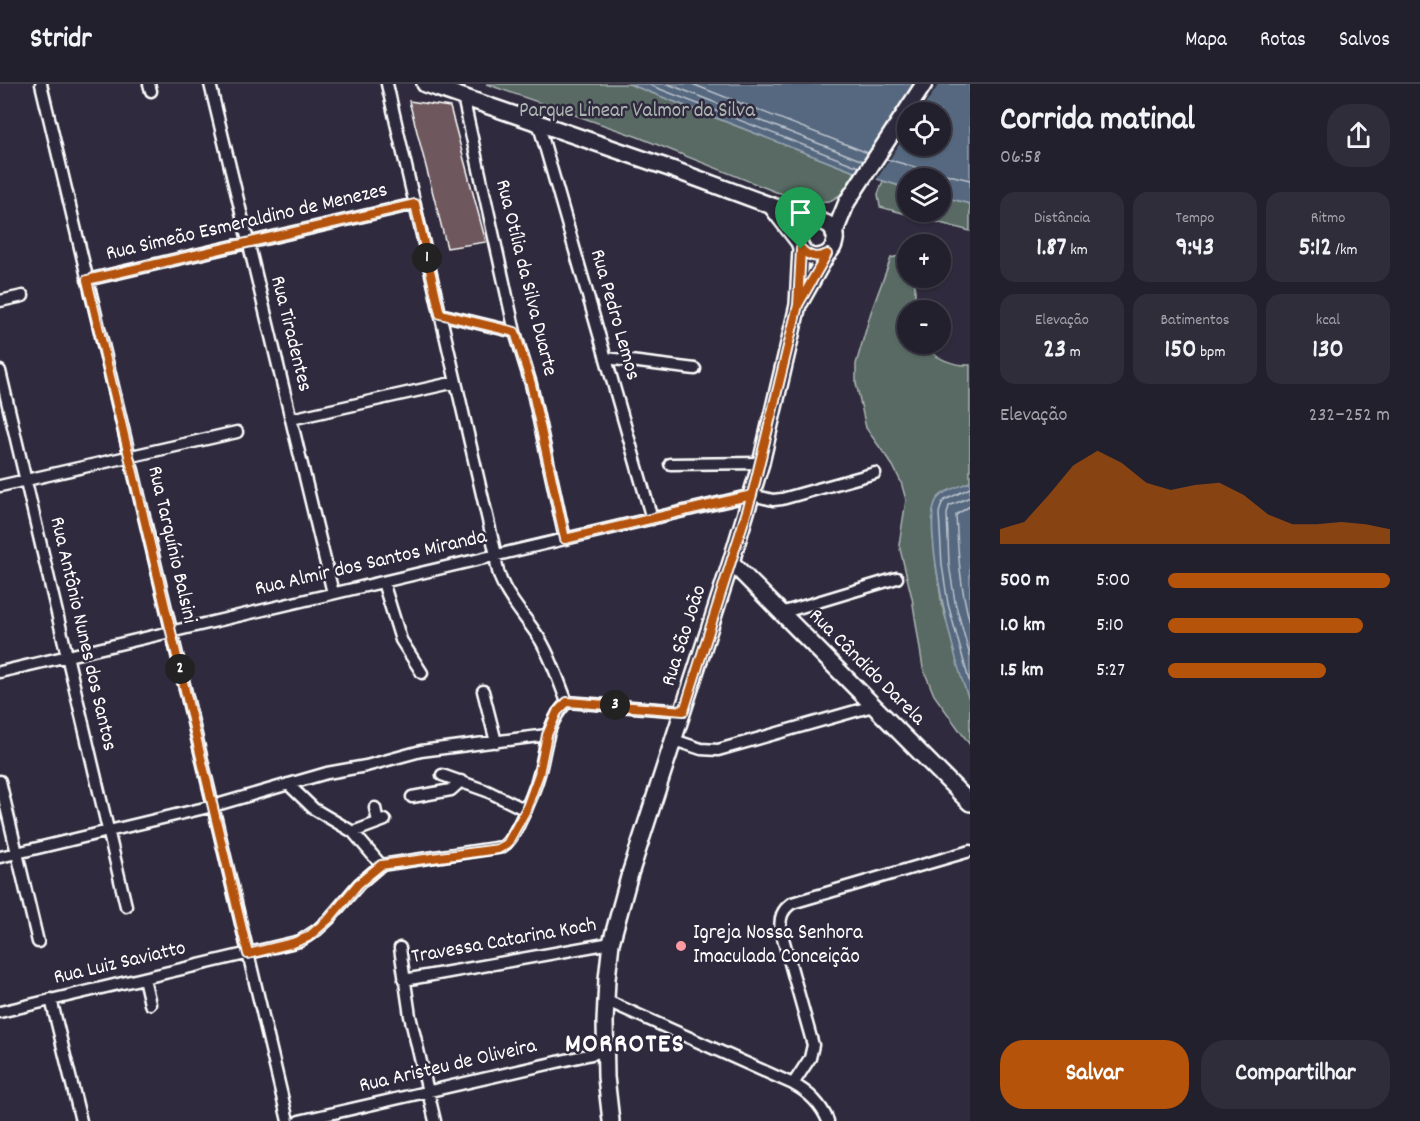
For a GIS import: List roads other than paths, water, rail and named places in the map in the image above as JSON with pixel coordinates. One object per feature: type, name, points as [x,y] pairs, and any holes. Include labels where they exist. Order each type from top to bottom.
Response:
[{"type":"main road","points":[[425,84],[828,225],[834,234]]},
{"type":"main road","points":[[770,205],[805,253],[816,257],[827,254],[834,245],[834,234],[850,198],[924,84]]},
{"type":"main road","points":[[800,245],[800,231],[803,227],[850,198]]},
{"type":"main road","name":"Rua São João","points":[[611,1121],[605,1051],[605,1000],[611,943],[629,877],[684,711],[761,463],[798,305],[800,245]]},
{"type":"main road","name":"Rua São João","points":[[798,305],[827,254]]},
{"type":"main road","name":"Rua Cândido Darela","points":[[731,562],[970,803]]},
{"type":"street","name":"Rua Tarquínio Balsini","points":[[41,84],[288,1121]]},
{"type":"street","name":"Rua Tiradentes","points":[[210,84],[333,593]]},
{"type":"street","points":[[387,84],[496,555],[496,568],[499,578],[542,644],[567,702]]},
{"type":"street","name":"Rua Otília da Silva Duarte","points":[[463,97],[515,332],[531,384],[565,539]]},
{"type":"street","name":"Rua Pedro Lemos","points":[[538,122],[652,519]]},
{"type":"street","name":"Rua Simeão Esmeraldino de Menezes","points":[[87,280],[415,204]]},
{"type":"street","points":[[0,301],[23,296]]},
{"type":"street","points":[[440,314],[515,332]]},
{"type":"street","points":[[606,358],[695,369]]},
{"type":"street","name":"Rua Antônio Nunes dos Santos","points":[[0,371],[126,906]]},
{"type":"street","points":[[291,419],[456,382]]},
{"type":"street","points":[[0,486],[237,432]]},
{"type":"street","points":[[670,464],[761,463]]},
{"type":"street","points":[[752,495],[773,500],[782,499],[875,473]]},
{"type":"street","name":"Rua Almir dos Santos Miranda","points":[[0,672],[752,495]]},
{"type":"street","points":[[781,613],[897,578]]},
{"type":"street","points":[[383,582],[401,640],[422,673]]},
{"type":"street","points":[[483,691],[496,742]]},
{"type":"street","points":[[288,784],[314,809],[353,832],[381,865],[502,847],[512,837],[526,810],[539,774],[547,735],[557,712],[567,702],[684,711]]},
{"type":"street","points":[[674,740],[701,749],[718,750],[873,706]]},
{"type":"street","points":[[0,857],[213,806],[327,773],[366,766],[421,751],[547,735]]},
{"type":"street","points":[[442,775],[486,791],[526,810]]},
{"type":"street","points":[[0,781],[38,942]]},
{"type":"street","points":[[412,797],[451,790],[461,782]]},
{"type":"street","points":[[353,832],[382,821],[375,808]]},
{"type":"street","points":[[793,1084],[810,1058],[813,1045],[781,931],[781,915],[785,908],[792,903],[970,851]]},
{"type":"street","name":"Rua Luiz Saviatto","points":[[0,1012],[293,943],[308,937],[329,919],[358,884],[381,865]]},
{"type":"street","name":"Travessa Catarina Koch","points":[[404,980],[611,943]]},
{"type":"street","points":[[400,948],[410,1016],[435,1121]]},
{"type":"street","points":[[144,978],[150,1004]]},
{"type":"street","points":[[51,999],[81,1121]]},
{"type":"street","points":[[605,1000],[793,1084],[811,1095],[821,1106],[828,1121]]},
{"type":"street","name":"Rua Aristeu de Oliveira","points":[[299,1121],[605,1051]]},
{"type":"water","points":[[629,84],[970,84],[970,204],[951,199],[951,168],[897,168],[897,185],[857,173]]},
{"type":"water","points":[[970,482],[970,701],[957,661],[942,598],[936,566],[933,513],[940,496]]},
{"type":"place","name":"Igreja Nossa Senhora Imaculada Conceição","points":[[681,946]]},
{"type":"district","name":"MORROTES","points":[[625,1045]]},
{"type":"park label","name":"Parque Linear Valmor da Silva","points":[[637,112]]}]
